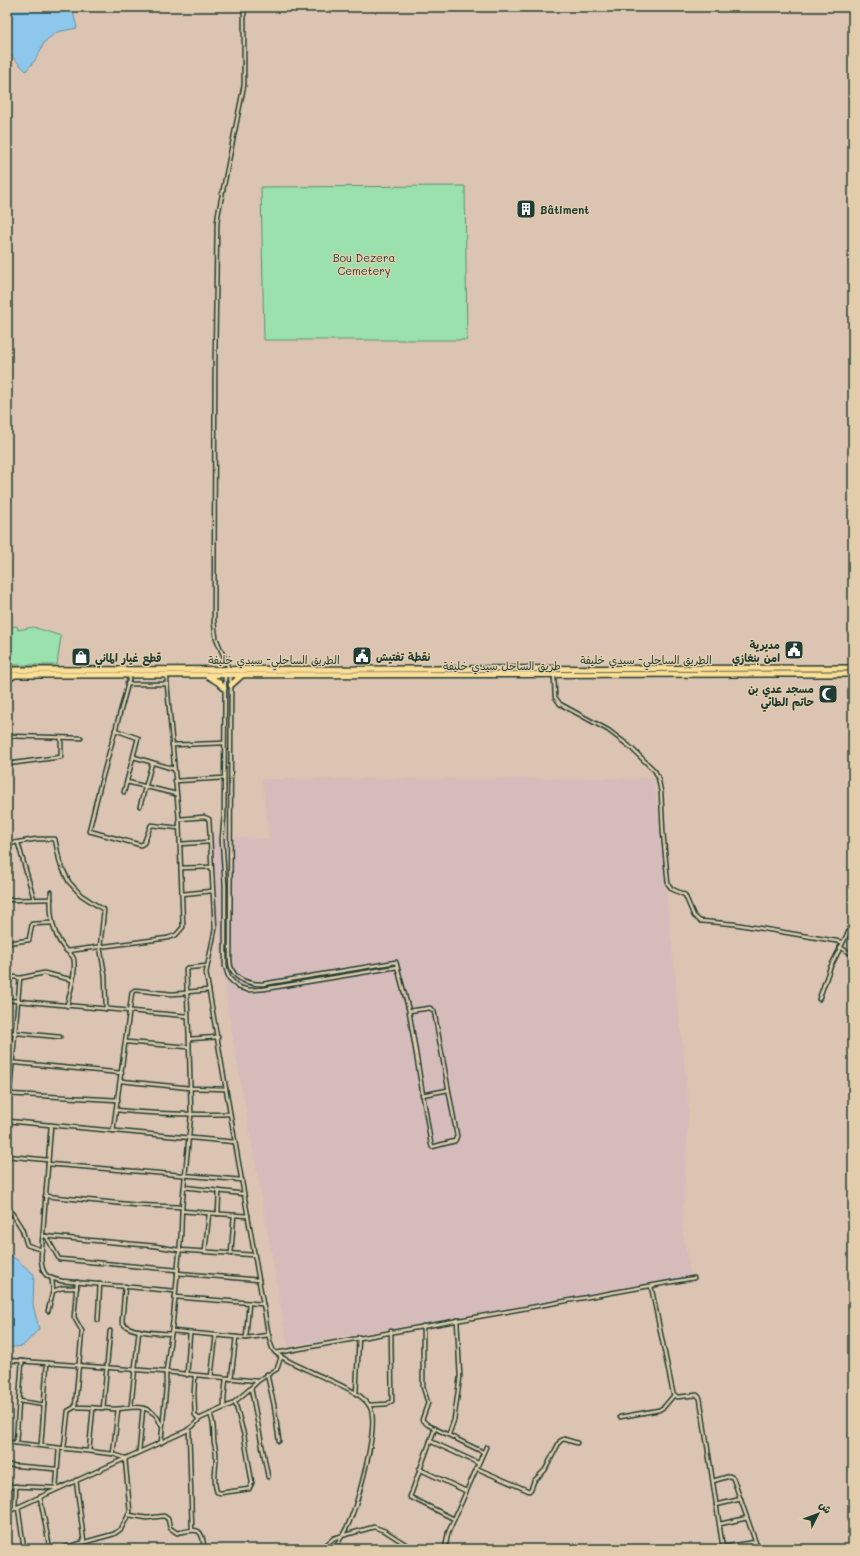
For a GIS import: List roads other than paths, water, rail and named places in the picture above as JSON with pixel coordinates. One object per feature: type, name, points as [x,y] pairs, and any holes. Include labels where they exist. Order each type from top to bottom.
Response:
[{"type":"highway","name":"الطريق الساحلي- سيدي خليفة","points":[[7,670],[227,667],[576,670],[853,668]]},
{"type":"highway","name":"طريق الساحل سيدي خليفة","points":[[7,675],[853,674]]},
{"type":"highway","points":[[207,675],[224,688]]},
{"type":"highway","points":[[231,685],[242,675]]},
{"type":"street","points":[[244,7],[244,85],[217,224],[214,359],[214,633],[227,667],[224,688],[222,839],[224,863],[225,962],[227,974],[231,982],[238,987],[248,990],[264,989],[397,966]]},
{"type":"street","points":[[227,667],[227,675],[231,685],[229,825],[231,967],[234,974],[240,979],[251,983],[263,984],[396,962],[409,1011],[429,1139],[432,1147],[455,1141],[456,1138],[448,1090],[434,1011],[430,1008],[409,1011]]},
{"type":"street","points":[[7,682],[16,675]]},
{"type":"street","points":[[130,675],[89,831],[141,845],[144,843],[151,825],[179,828]]},
{"type":"street","points":[[67,951],[168,938],[180,932],[183,926],[179,819],[167,675]]},
{"type":"street","points":[[554,675],[555,696],[560,704],[608,730],[629,746],[655,772],[658,777],[668,884],[672,889],[685,895],[697,919],[704,922],[734,924],[842,942]]},
{"type":"street","points":[[127,684],[168,684]]},
{"type":"street","points":[[115,730],[137,736],[138,740],[124,792]]},
{"type":"street","points":[[7,736],[81,738]]},
{"type":"street","points":[[7,764],[61,757],[61,738]]},
{"type":"street","points":[[172,745],[224,743]]},
{"type":"street","points":[[134,757],[174,769]]},
{"type":"street","points":[[140,806],[152,763]]},
{"type":"street","points":[[175,781],[224,778]]},
{"type":"street","points":[[127,782],[176,794]]},
{"type":"street","points":[[179,819],[207,817],[209,820],[209,842],[215,929],[206,973],[254,1255],[273,1349],[275,1353],[281,1357],[356,1394],[369,1405],[373,1418],[364,1477],[348,1524],[335,1549]]},
{"type":"street","points":[[223,824],[229,825]]},
{"type":"street","points":[[7,844],[36,839],[53,838],[56,840],[60,863],[69,882],[81,895],[104,910],[100,947],[105,976],[106,1009]]},
{"type":"street","points":[[180,844],[209,842]]},
{"type":"street","points":[[18,843],[34,899]]},
{"type":"street","points":[[224,863],[229,862]]},
{"type":"street","points":[[181,868],[211,867]]},
{"type":"street","points":[[182,894],[212,891]]},
{"type":"street","points":[[51,892],[52,923],[56,935],[73,958],[73,980],[67,1006]]},
{"type":"street","points":[[7,900],[51,899]]},
{"type":"street","points":[[7,943],[29,940],[32,924],[52,923]]},
{"type":"street","points":[[819,999],[830,968],[853,923]]},
{"type":"street","points":[[840,947],[853,955]]},
{"type":"street","points":[[161,1443],[166,1372],[177,1271],[185,1174],[190,1137],[190,1039],[186,968],[207,966]]},
{"type":"street","points":[[7,976],[20,978],[44,973],[73,980]]},
{"type":"street","points":[[20,978],[8,1094],[7,1121],[235,1142]]},
{"type":"street","points":[[263,984],[264,989]]},
{"type":"street","points":[[113,1131],[132,992],[135,990],[172,994],[209,990]]},
{"type":"street","points":[[7,1000],[188,1016]]},
{"type":"street","points":[[7,1032],[60,1037]]},
{"type":"street","points":[[190,1039],[218,1037]]},
{"type":"street","points":[[126,1042],[190,1047]]},
{"type":"street","points":[[7,1062],[122,1073]]},
{"type":"street","points":[[121,1081],[190,1088],[226,1089]]},
{"type":"street","points":[[422,1095],[448,1090]]},
{"type":"street","points":[[8,1094],[118,1100]]},
{"type":"street","points":[[116,1110],[155,1114],[230,1114]]},
{"type":"street","points":[[51,1125],[42,1236],[42,1269],[45,1274],[52,1279],[175,1291]]},
{"type":"street","points":[[7,1156],[48,1162],[242,1180]]},
{"type":"street","points":[[184,1187],[244,1194]]},
{"type":"street","points":[[218,1214],[219,1191]]},
{"type":"street","points":[[45,1196],[136,1205],[182,1207]]},
{"type":"street","points":[[7,1205],[22,1229],[26,1245],[42,1250]]},
{"type":"street","points":[[182,1211],[248,1216]]},
{"type":"street","points":[[205,1251],[209,1214]]},
{"type":"street","points":[[231,1254],[234,1215]]},
{"type":"street","points":[[42,1236],[155,1246],[179,1250],[254,1255]]},
{"type":"street","points":[[46,1236],[59,1259],[259,1280]]},
{"type":"street","points":[[275,1353],[694,1278]]},
{"type":"street","points":[[48,1311],[53,1291],[52,1279]]},
{"type":"street","points":[[75,1407],[82,1331],[74,1317],[77,1282]]},
{"type":"street","points":[[98,1320],[100,1283]]},
{"type":"street","points":[[125,1286],[122,1322],[126,1328],[246,1338],[269,1335]]},
{"type":"street","points":[[651,1286],[674,1395]]},
{"type":"street","points":[[53,1291],[62,1288],[77,1288]]},
{"type":"street","points":[[174,1297],[263,1304]]},
{"type":"street","points":[[246,1338],[249,1303]]},
{"type":"street","points":[[449,1434],[454,1420],[460,1376],[457,1320]]},
{"type":"street","points":[[423,1326],[423,1387],[428,1407],[422,1420],[483,1452]]},
{"type":"street","points":[[131,1406],[139,1330]]},
{"type":"street","points":[[103,1408],[110,1331]]},
{"type":"street","points":[[369,1405],[387,1404],[392,1401],[391,1332]]},
{"type":"street","points":[[186,1375],[190,1333]]},
{"type":"street","points":[[211,1377],[216,1336]]},
{"type":"street","points":[[232,1379],[236,1337]]},
{"type":"street","points":[[356,1394],[359,1337]]},
{"type":"street","points":[[7,1512],[189,1429],[199,1419],[235,1402],[258,1381],[277,1369],[281,1357]]},
{"type":"street","points":[[7,1360],[166,1372],[258,1381]]},
{"type":"street","points":[[16,1443],[22,1361]]},
{"type":"street","points":[[41,1445],[48,1363]]},
{"type":"street","points":[[267,1374],[274,1405],[279,1441]]},
{"type":"street","points":[[195,1376],[194,1407],[195,1416],[199,1419]]},
{"type":"street","points":[[224,1408],[226,1379]]},
{"type":"street","points":[[251,1388],[268,1477]]},
{"type":"street","points":[[620,1417],[659,1410],[664,1407],[674,1395]]},
{"type":"street","points":[[674,1395],[676,1397],[697,1395],[700,1398],[723,1548],[755,1542]]},
{"type":"street","points":[[19,1401],[44,1405]]},
{"type":"street","points":[[210,1414],[214,1424],[214,1443],[216,1455],[215,1474],[217,1492],[220,1493],[249,1489],[252,1483],[244,1435],[235,1402]]},
{"type":"street","points":[[64,1448],[68,1411],[75,1407],[118,1409],[131,1406],[143,1408],[154,1413],[162,1426]]},
{"type":"street","points":[[89,1451],[93,1408]]},
{"type":"street","points":[[139,1452],[143,1408]]},
{"type":"street","points":[[113,1454],[118,1409]]},
{"type":"street","points":[[435,1428],[410,1497],[454,1519]]},
{"type":"street","points":[[443,1432],[450,1428]]},
{"type":"street","points":[[189,1429],[192,1529]]},
{"type":"street","points":[[476,1468],[529,1491],[532,1489],[534,1481],[545,1470],[560,1441],[564,1439],[577,1443]]},
{"type":"street","points":[[430,1441],[478,1463]]},
{"type":"street","points":[[7,1442],[113,1454],[125,1458]]},
{"type":"street","points":[[445,1549],[448,1533],[486,1447]]},
{"type":"street","points":[[56,1489],[58,1448]]},
{"type":"street","points":[[60,1549],[114,1534],[121,1529],[130,1512],[125,1458]]},
{"type":"street","points":[[7,1465],[56,1470]]},
{"type":"street","points":[[419,1469],[466,1491]]},
{"type":"street","points":[[713,1480],[732,1477],[758,1549]]},
{"type":"street","points":[[76,1480],[84,1542]]},
{"type":"street","points":[[7,1486],[56,1489]]},
{"type":"street","points":[[16,1486],[16,1508],[24,1549]]},
{"type":"street","points":[[40,1497],[50,1549]]},
{"type":"street","points":[[716,1504],[740,1499]]},
{"type":"street","points":[[129,1515],[147,1518],[164,1516],[168,1519],[170,1528],[176,1533],[192,1529],[201,1533],[204,1537],[204,1549]]},
{"type":"street","points":[[720,1524],[747,1518]]},
{"type":"street","points":[[322,1549],[332,1539],[364,1529],[379,1528],[413,1549]]},
{"type":"water","points":[[7,7],[75,7],[73,12],[77,28],[57,32],[45,41],[36,59],[26,71],[7,51]]},
{"type":"water","points":[[7,1252],[34,1274],[33,1305],[39,1329],[23,1346],[7,1348]]},
{"type":"place","name":"Bâtiment","points":[[526,209]]},
{"type":"place","name":"مديرية امن بنغازي","points":[[794,650]]},
{"type":"place","name":"نقطة تفتيش","points":[[362,656]]},
{"type":"place","name":"قطع غيار الماني","points":[[81,657]]},
{"type":"place","name":"مسجد عدي بن حاتم الطائي","points":[[828,694]]},
{"type":"park label","name":"Bou Dezera Cemetery","points":[[364,263]]}]
